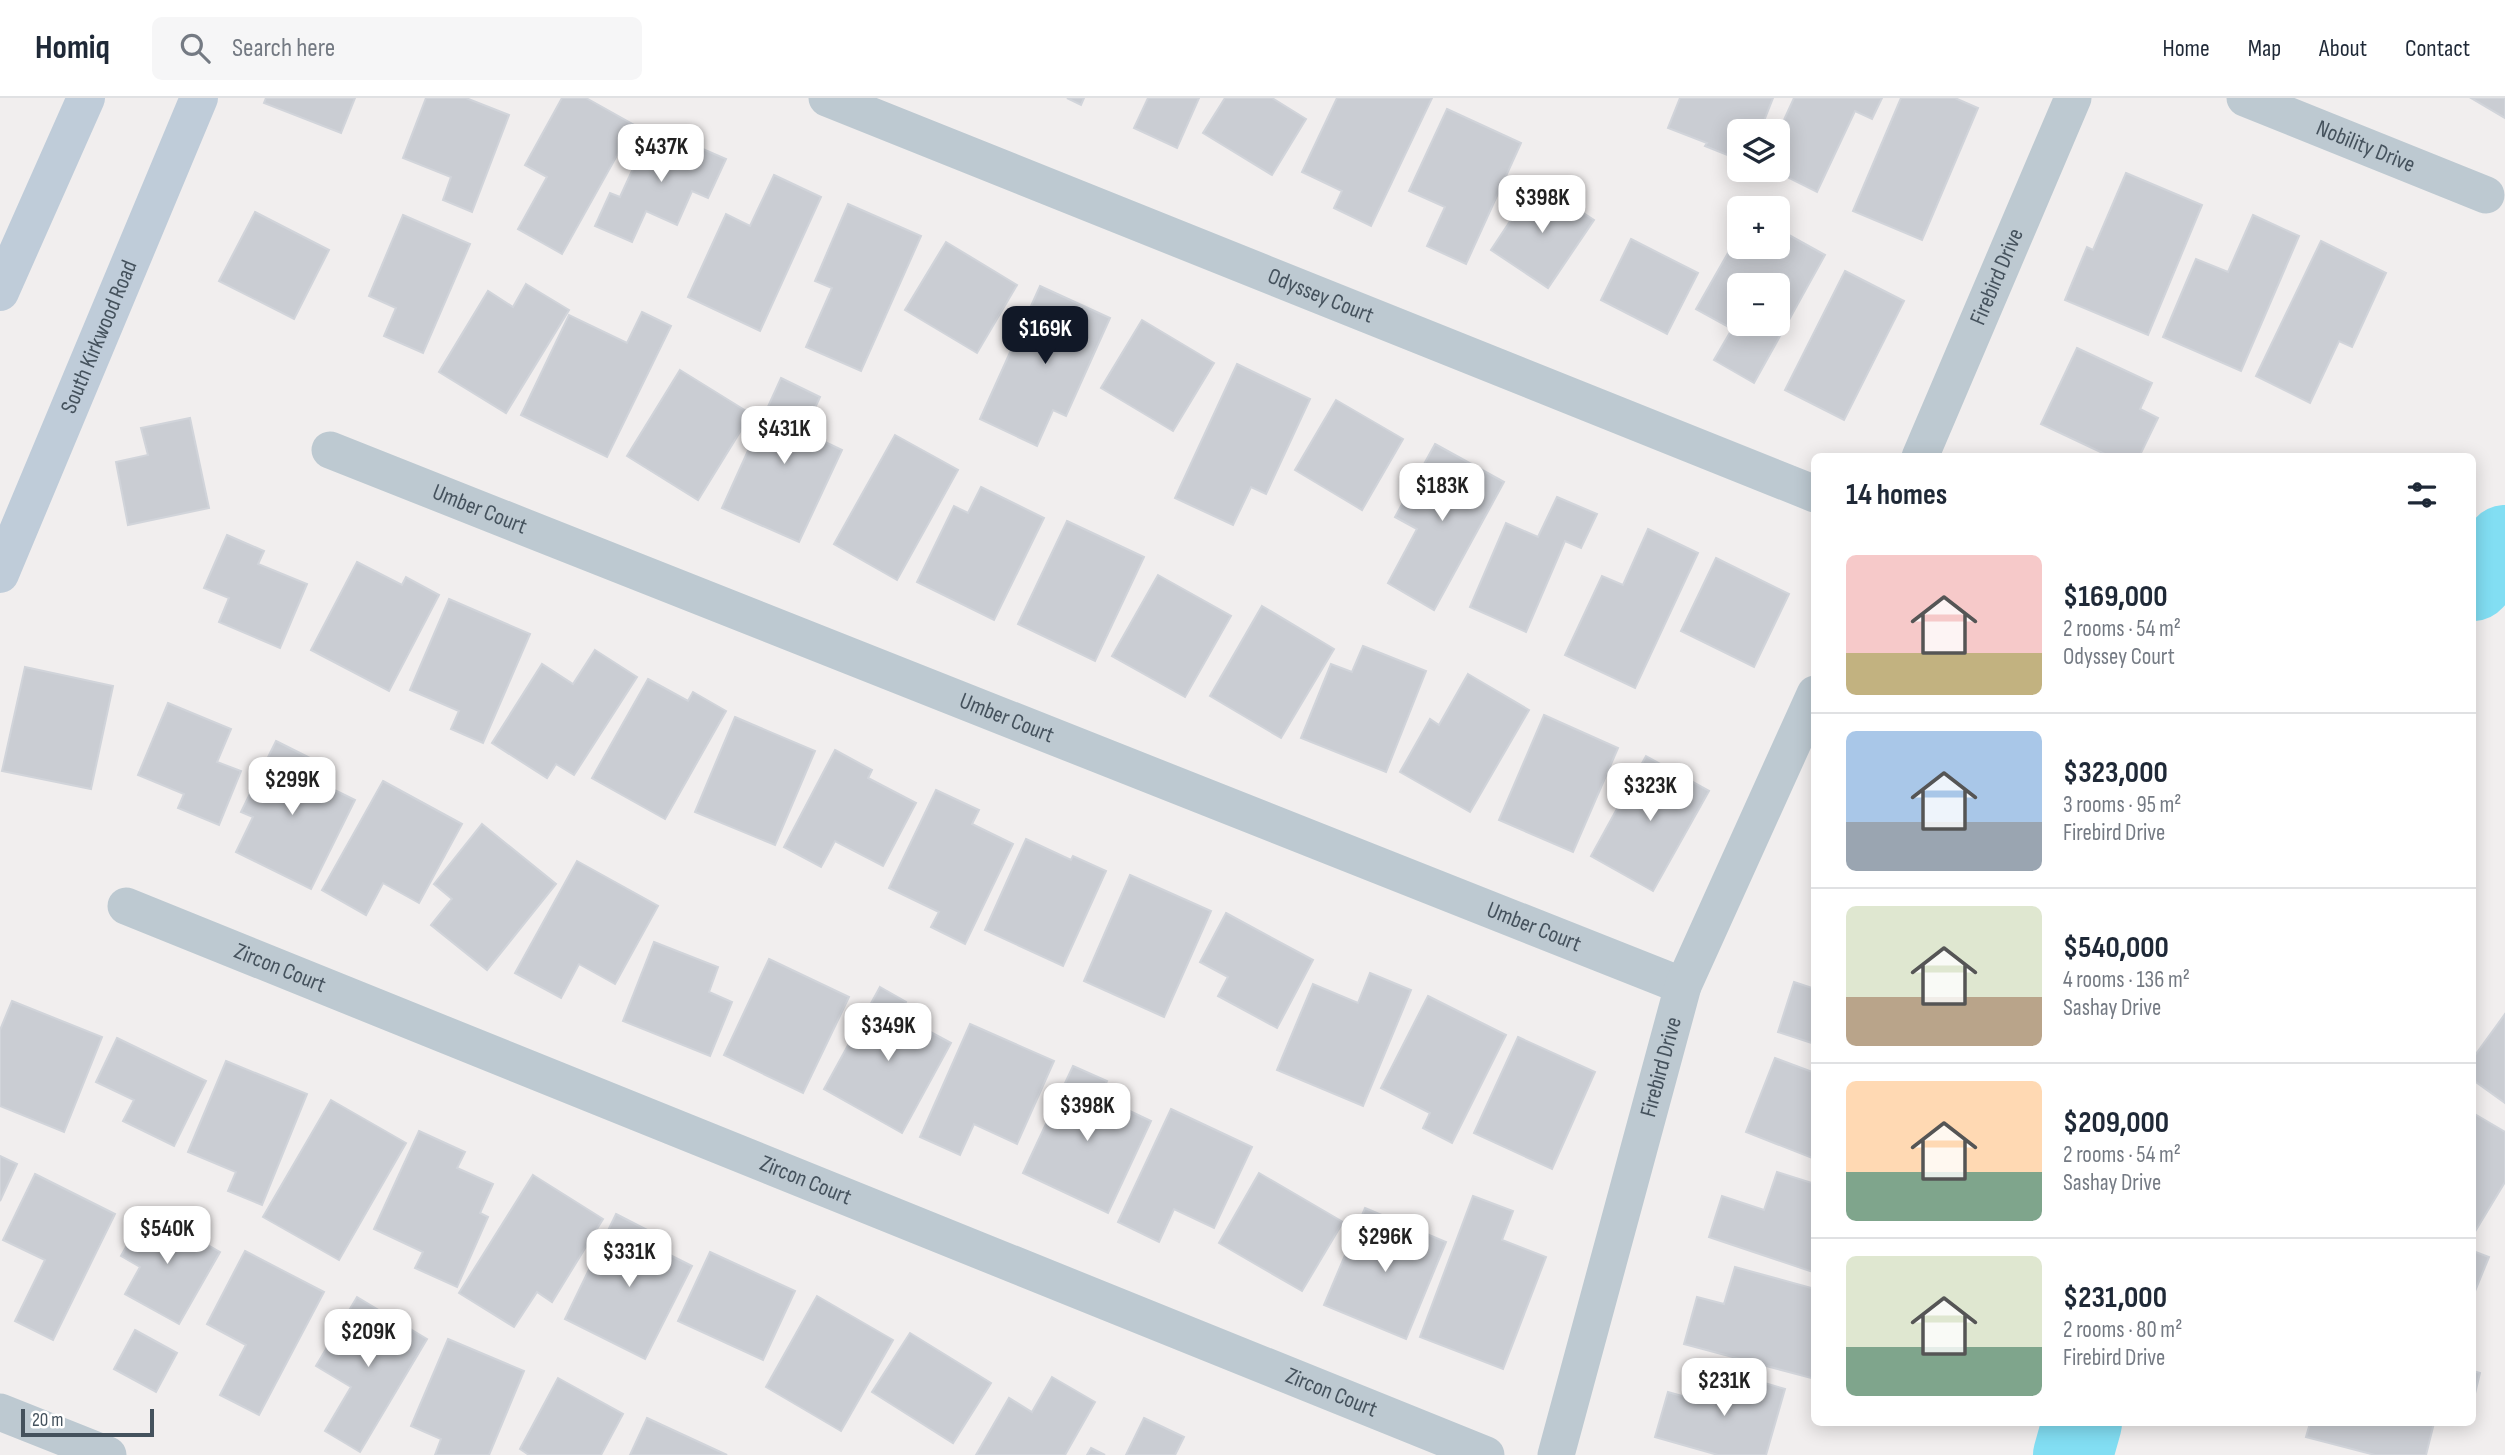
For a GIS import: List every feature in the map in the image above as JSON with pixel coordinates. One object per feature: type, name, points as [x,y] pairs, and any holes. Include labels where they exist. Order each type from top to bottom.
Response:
[{"type":"main road","points":[[0,292],[86,98]]},
{"type":"main road","name":"South Kirkwood Road","points":[[0,574],[199,98]]},
{"type":"street","name":"Odyssey Court","points":[[827,98],[1811,492]]},
{"type":"street","name":"Firebird Drive","points":[[1922,453],[2073,98]]},
{"type":"street","name":"Nobility Drive","points":[[2245,98],[2324,112],[2486,195]]},
{"type":"street","name":"Umber Court","points":[[330,450],[1683,986]]},
{"type":"street","name":"Firebird Drive","points":[[1556,1455],[1683,986],[1811,703]]},
{"type":"street","name":"Zircon Court","points":[[126,906],[1486,1455]]},
{"type":"street","points":[[0,1412],[108,1455]]},
{"type":"building","points":[[266,98],[355,98],[341,133],[264,103]]},
{"type":"building","points":[[426,98],[466,98],[509,115],[472,212],[443,200],[451,177],[403,158]]},
{"type":"building","points":[[562,98],[586,98],[634,125],[562,254],[518,229],[547,177],[525,165]]},
{"type":"building","points":[[1067,98],[1084,98],[1081,105]]},
{"type":"building","points":[[1148,98],[1199,98],[1177,148],[1134,128]]},
{"type":"building","points":[[1225,98],[1272,98],[1306,119],[1272,175],[1203,133]]},
{"type":"building","points":[[1337,98],[1432,98],[1371,226],[1334,208],[1342,191],[1302,172]]},
{"type":"building","points":[[1680,98],[1773,98],[1765,119],[1727,119],[1727,155],[1705,146],[1707,143],[1668,128]]},
{"type":"building","points":[[1794,98],[1882,98],[1872,119],[1855,111],[1817,192],[1790,178],[1790,119],[1784,119]]},
{"type":"building","points":[[1901,98],[1955,98],[1978,108],[1922,240],[1853,211]]},
{"type":"building","points":[[2471,98],[2505,98],[2505,118]]},
{"type":"building","points":[[1447,109],[1521,143],[1466,264],[1427,246],[1445,207],[1409,191]]},
{"type":"building","points":[[652,127],[726,159],[708,198],[692,191],[677,225],[646,211],[632,242],[595,226],[610,193],[620,197]]},
{"type":"building","points":[[2126,173],[2202,205],[2148,335],[2065,300],[2087,247],[2093,250]]},
{"type":"building","points":[[774,175],[821,197],[760,331],[688,297],[726,214],[750,226]]},
{"type":"building","points":[[1536,182],[1594,220],[1548,288],[1491,250]]},
{"type":"building","points":[[848,204],[921,236],[861,371],[806,347],[832,288],[815,281]]},
{"type":"building","points":[[255,212],[329,250],[294,319],[219,281]]},
{"type":"building","points":[[403,215],[470,244],[423,353],[384,336],[396,308],[369,296]]},
{"type":"building","points":[[2253,215],[2299,236],[2241,371],[2163,337],[2196,259],[2228,272]]},
{"type":"building","points":[[1790,236],[1825,255],[1790,318],[1790,273],[1727,273],[1727,326],[1696,309],[1727,255],[1727,259],[1790,259]]},
{"type":"building","points":[[1631,239],[1698,273],[1667,334],[1601,300]]},
{"type":"building","points":[[2321,241],[2386,273],[2352,347],[2339,341],[2310,403],[2256,376]]},
{"type":"building","points":[[946,242],[1017,285],[977,353],[905,310]]},
{"type":"building","points":[[1845,271],[1904,301],[1844,420],[1785,390]]},
{"type":"building","points":[[526,284],[569,310],[506,413],[439,372],[488,291],[513,307]]},
{"type":"building","points":[[1040,286],[1110,318],[1066,416],[1053,410],[1037,446],[980,419]]},
{"type":"building","points":[[642,312],[671,326],[607,457],[521,415],[569,315],[627,343]]},
{"type":"building","points":[[1142,320],[1214,363],[1173,431],[1101,388]]},
{"type":"building","points":[[1728,336],[1780,336],[1754,383],[1714,360]]},
{"type":"building","points":[[2077,348],[2152,383],[2140,409],[2158,418],[2141,453],[2103,453],[2041,424]]},
{"type":"building","points":[[1237,364],[1310,399],[1266,494],[1251,487],[1233,525],[1175,498]]},
{"type":"building","points":[[680,370],[751,414],[698,500],[627,456]]},
{"type":"building","points":[[781,378],[820,397],[804,432],[842,450],[799,542],[722,508]]},
{"type":"building","points":[[1336,400],[1403,439],[1362,510],[1295,470]]},
{"type":"building","points":[[190,418],[209,508],[128,525],[116,462],[148,455],[141,428]]},
{"type":"building","points":[[895,435],[958,470],[897,580],[834,544]]},
{"type":"building","points":[[1435,444],[1504,482],[1434,610],[1388,583],[1417,529],[1395,517]]},
{"type":"building","points":[[981,487],[1044,518],[994,620],[917,582],[954,506],[968,513]]},
{"type":"building","points":[[1557,497],[1597,514],[1581,548],[1565,541],[1526,632],[1470,607],[1506,523],[1538,537]]},
{"type":"building","points":[[1067,521],[1144,557],[1095,661],[1018,624]]},
{"type":"building","points":[[1648,529],[1698,553],[1635,688],[1565,655],[1602,576],[1623,585]]},
{"type":"building","points":[[227,535],[264,551],[258,564],[307,584],[280,648],[219,622],[229,598],[204,588]]},
{"type":"building","points":[[1716,558],[1789,594],[1754,667],[1681,631]]},
{"type":"building","points":[[357,562],[402,585],[406,577],[439,595],[389,691],[311,650]]},
{"type":"building","points":[[1158,575],[1231,616],[1185,697],[1112,656]]},
{"type":"building","points":[[449,599],[530,634],[483,743],[451,729],[459,711],[410,690]]},
{"type":"building","points":[[1262,606],[1334,649],[1281,738],[1210,696]]},
{"type":"building","points":[[1363,646],[1426,671],[1386,772],[1301,738],[1331,664],[1352,672]]},
{"type":"building","points":[[595,650],[637,677],[574,775],[556,764],[547,778],[492,743],[542,664],[573,684]]},
{"type":"building","points":[[25,667],[113,686],[91,789],[2,771]]},
{"type":"building","points":[[1468,674],[1529,710],[1470,812],[1400,772],[1430,719],[1439,725]]},
{"type":"building","points":[[648,679],[688,701],[693,692],[726,711],[665,819],[592,778]]},
{"type":"building","points":[[168,703],[231,729],[217,762],[241,771],[219,825],[178,808],[184,794],[138,775]]},
{"type":"building","points":[[1544,715],[1618,748],[1573,852],[1499,820]]},
{"type":"building","points":[[735,717],[815,751],[775,845],[695,812]]},
{"type":"building","points":[[276,741],[316,761],[308,777],[355,800],[311,889],[236,852],[253,817],[241,812]]},
{"type":"building","points":[[835,750],[872,770],[868,778],[916,803],[883,866],[835,841],[821,867],[784,847]]},
{"type":"building","points":[[1646,756],[1709,791],[1653,891],[1591,856]]},
{"type":"building","points":[[383,781],[462,824],[419,903],[383,883],[366,915],[322,890]]},
{"type":"building","points":[[936,790],[979,810],[972,824],[1013,844],[965,944],[931,927],[939,912],[889,888]]},
{"type":"building","points":[[482,824],[556,884],[487,970],[431,925],[452,899],[434,884]]},
{"type":"building","points":[[1026,839],[1071,860],[1073,856],[1106,871],[1063,966],[985,930]]},
{"type":"building","points":[[577,861],[658,906],[615,984],[579,964],[561,998],[515,973]]},
{"type":"building","points":[[1130,875],[1211,911],[1164,1017],[1084,981]]},
{"type":"building","points":[[1226,913],[1313,960],[1277,1028],[1218,996],[1228,977],[1200,962]]},
{"type":"building","points":[[654,942],[718,967],[709,992],[732,1002],[710,1056],[623,1021]]},
{"type":"building","points":[[769,959],[849,997],[803,1093],[724,1055]]},
{"type":"building","points":[[1370,973],[1411,990],[1363,1106],[1277,1070],[1313,984],[1358,1003]]},
{"type":"building","points":[[1794,982],[1811,988],[1811,1043],[1778,1032]]},
{"type":"building","points":[[880,987],[906,1002],[899,1015],[951,1043],[902,1133],[824,1089]]},
{"type":"building","points":[[1428,996],[1506,1035],[1452,1143],[1423,1128],[1430,1113],[1381,1088]]},
{"type":"building","points":[[12,1001],[102,1037],[64,1132],[0,1106],[0,1030]]},
{"type":"building","points":[[2505,1014],[2505,1103],[2476,1082],[2476,1054]]},
{"type":"building","points":[[970,1024],[1054,1061],[1017,1144],[974,1124],[960,1155],[920,1137]]},
{"type":"building","points":[[1518,1037],[1595,1072],[1552,1169],[1474,1133]]},
{"type":"building","points":[[117,1038],[206,1081],[174,1146],[123,1121],[134,1100],[96,1082]]},
{"type":"building","points":[[1775,1058],[1811,1072],[1811,1157],[1746,1132]]},
{"type":"building","points":[[226,1061],[307,1094],[262,1205],[228,1191],[236,1172],[188,1152]]},
{"type":"building","points":[[1073,1066],[1107,1081],[1100,1097],[1151,1121],[1108,1213],[1023,1173]]},
{"type":"building","points":[[331,1100],[406,1143],[339,1260],[263,1217]]},
{"type":"building","points":[[1171,1109],[1252,1147],[1214,1228],[1174,1209],[1159,1242],[1118,1222]]},
{"type":"building","points":[[2476,1115],[2505,1132],[2505,1182],[2476,1230]]},
{"type":"building","points":[[419,1131],[465,1152],[457,1168],[493,1184],[480,1213],[488,1217],[457,1287],[415,1268],[423,1252],[374,1229]]},
{"type":"building","points":[[0,1156],[17,1164],[0,1201]]},
{"type":"building","points":[[1777,1172],[1811,1183],[1811,1271],[1709,1237],[1722,1196],[1764,1210]]},
{"type":"building","points":[[1259,1173],[1343,1222],[1302,1291],[1219,1243]]},
{"type":"building","points":[[35,1174],[115,1214],[53,1340],[15,1321],[45,1260],[3,1240]]},
{"type":"building","points":[[533,1175],[603,1219],[552,1302],[537,1292],[514,1327],[459,1293]]},
{"type":"building","points":[[1473,1196],[1513,1211],[1502,1240],[1546,1257],[1503,1369],[1420,1337]]},
{"type":"building","points":[[1365,1208],[1446,1242],[1406,1339],[1324,1305]]},
{"type":"building","points":[[147,1210],[220,1252],[179,1324],[125,1294],[140,1267],[121,1256]]},
{"type":"building","points":[[616,1214],[657,1235],[652,1246],[692,1266],[645,1359],[565,1319]]},
{"type":"building","points":[[245,1251],[324,1292],[259,1415],[220,1395],[246,1345],[207,1324]]},
{"type":"building","points":[[710,1252],[795,1291],[763,1360],[678,1321]]},
{"type":"building","points":[[2476,1252],[2489,1257],[2476,1289]]},
{"type":"building","points":[[1735,1267],[1811,1288],[1811,1378],[1684,1344],[1697,1297],[1724,1304]]},
{"type":"building","points":[[817,1296],[893,1340],[841,1431],[766,1387]]},
{"type":"building","points":[[357,1297],[427,1339],[360,1452],[325,1431],[351,1387],[316,1366]]},
{"type":"building","points":[[135,1330],[177,1353],[156,1392],[114,1369]]},
{"type":"building","points":[[910,1333],[991,1383],[953,1443],[872,1392]]},
{"type":"building","points":[[448,1339],[524,1371],[489,1455],[435,1455],[441,1439],[411,1426]]},
{"type":"building","points":[[1724,1371],[1785,1389],[1766,1455],[1718,1455],[1655,1437],[1668,1392],[1714,1405]]},
{"type":"building","points":[[2476,1372],[2480,1373],[2476,1390]]},
{"type":"building","points":[[1052,1377],[1095,1402],[1065,1455],[976,1455],[1009,1398],[1032,1412]]},
{"type":"building","points":[[558,1378],[623,1414],[601,1455],[529,1455],[520,1449]]},
{"type":"building","points":[[647,1418],[727,1455],[630,1455]]},
{"type":"building","points":[[1144,1418],[1184,1437],[1175,1455],[1126,1455]]},
{"type":"building","points":[[2309,1426],[2433,1426],[2426,1455],[2375,1455],[2306,1437]]},
{"type":"building","points":[[1091,1448],[1105,1455],[1087,1455]]},
{"type":"waterway","points":[[2476,578],[2505,545]]},
{"type":"waterway","points":[[2073,1455],[2081,1426]]}]
